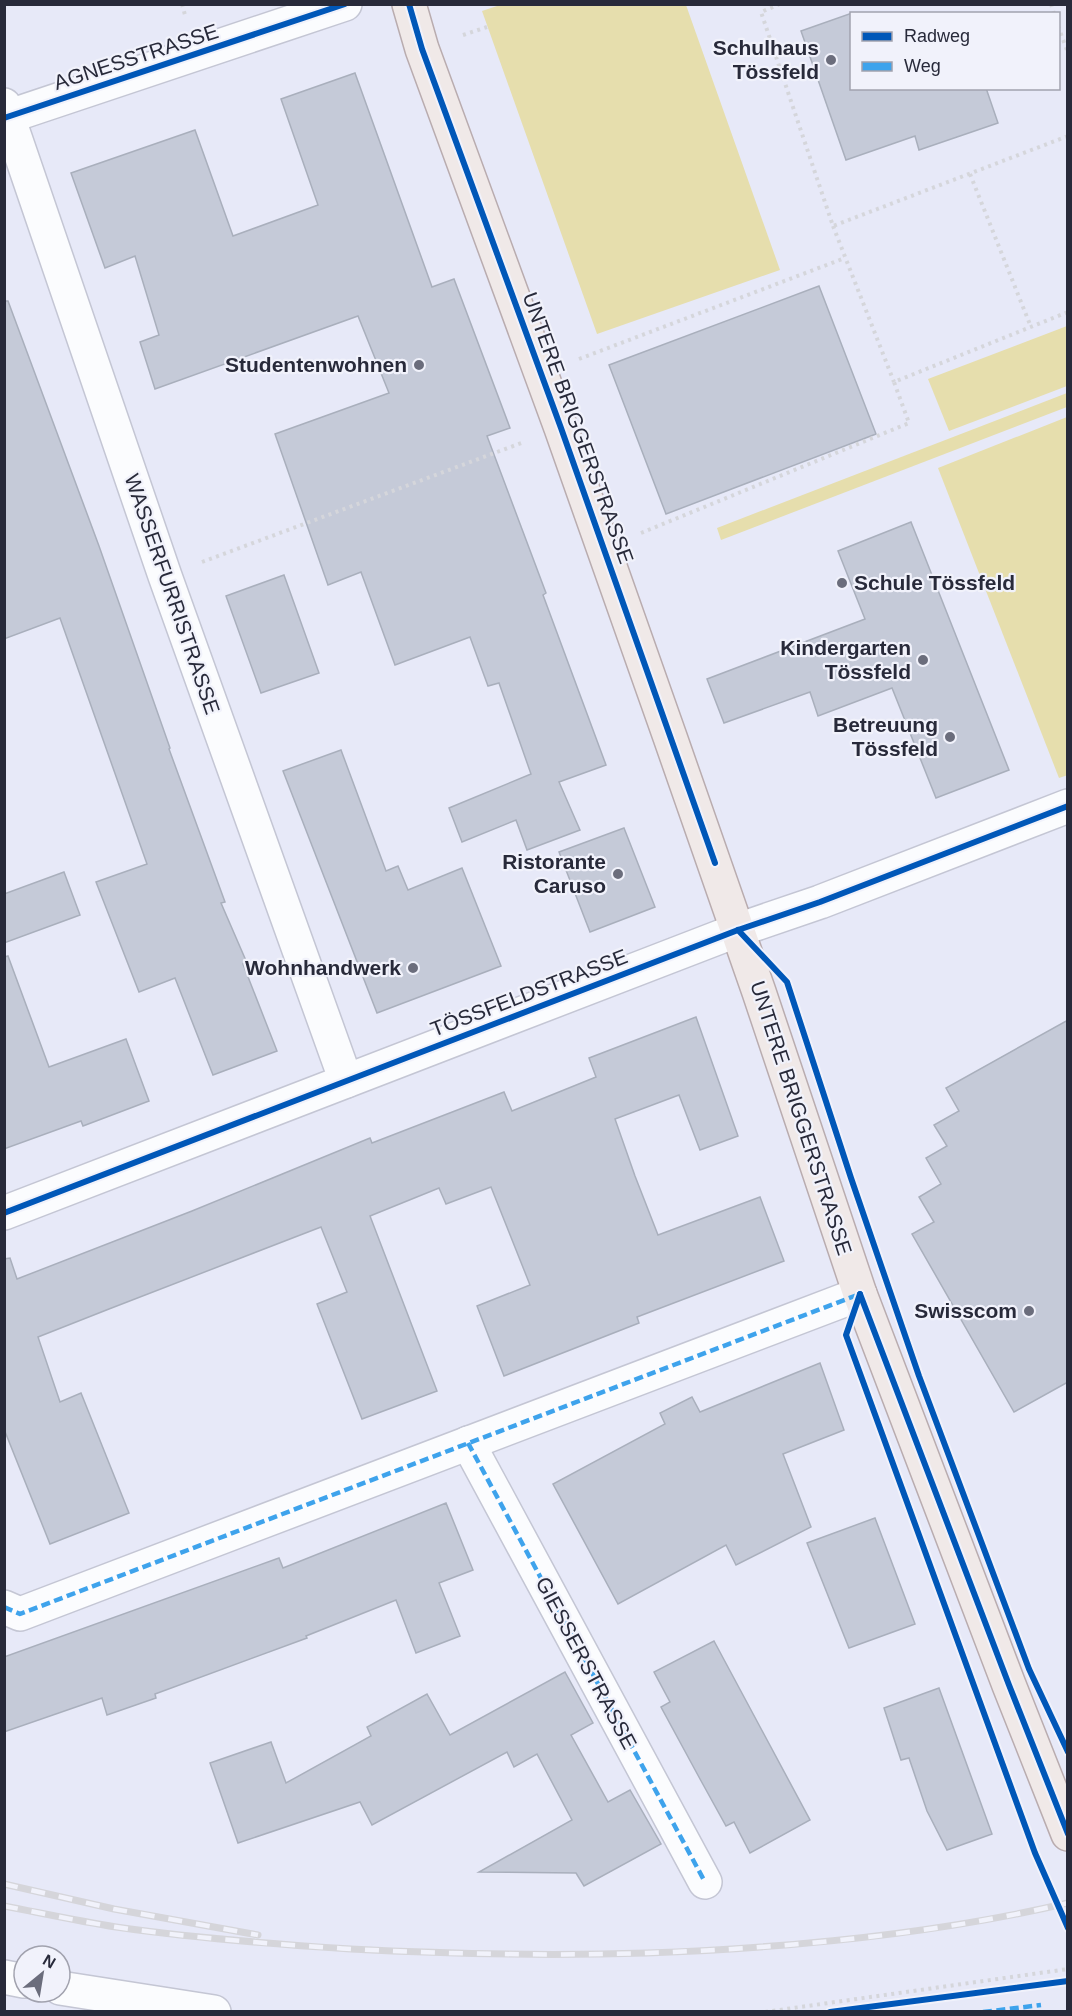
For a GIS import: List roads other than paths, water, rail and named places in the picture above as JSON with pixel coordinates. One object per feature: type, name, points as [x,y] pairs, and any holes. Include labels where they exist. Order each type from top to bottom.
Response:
[{"type":"main road","name":"UNTERE BRIGGERSTRASSE","points":[[410,4],[422,49],[561,428],[738,930],[860,1294],[1068,1834]]},
{"type":"street","name":"AGNESSTRASSE","points":[[6,113],[345,4]]},
{"type":"street","name":"WASSERFURRISTRASSE","points":[[6,113],[165,576],[346,1081]]},
{"type":"street","name":"TÖSSFELDSTRASSE","points":[[4,1213],[738,930],[820,902],[1068,807]]},
{"type":"street","points":[[4,1607],[20,1614],[860,1294]]},
{"type":"street","name":"GIESSERSTRASSE","points":[[468,1443],[705,1882]]},
{"type":"street","points":[[72,1990],[214,2012]]},
{"type":"railway","points":[[4,1884],[114,1909],[258,1935]]},
{"type":"railway","points":[[4,1906],[116,1927],[233,1940],[388,1951],[573,1954],[700,1951],[859,1938],[964,1924],[1068,1903]]},
{"type":"place","name":"Schulhaus Tössfeld","points":[[831,60]]},
{"type":"place","name":"Studentenwohnen","points":[[419,365]]},
{"type":"place","name":"Schule Tössfeld","points":[[842,583]]},
{"type":"place","name":"Kindergarten Tössfeld","points":[[923,660]]},
{"type":"place","name":"Betreuung Tössfeld","points":[[950,737]]},
{"type":"place","name":"Ristorante Caruso","points":[[618,874]]},
{"type":"place","name":"Wohnhandwerk","points":[[413,968]]},
{"type":"place","name":"Swisscom","points":[[1029,1311]]}]
